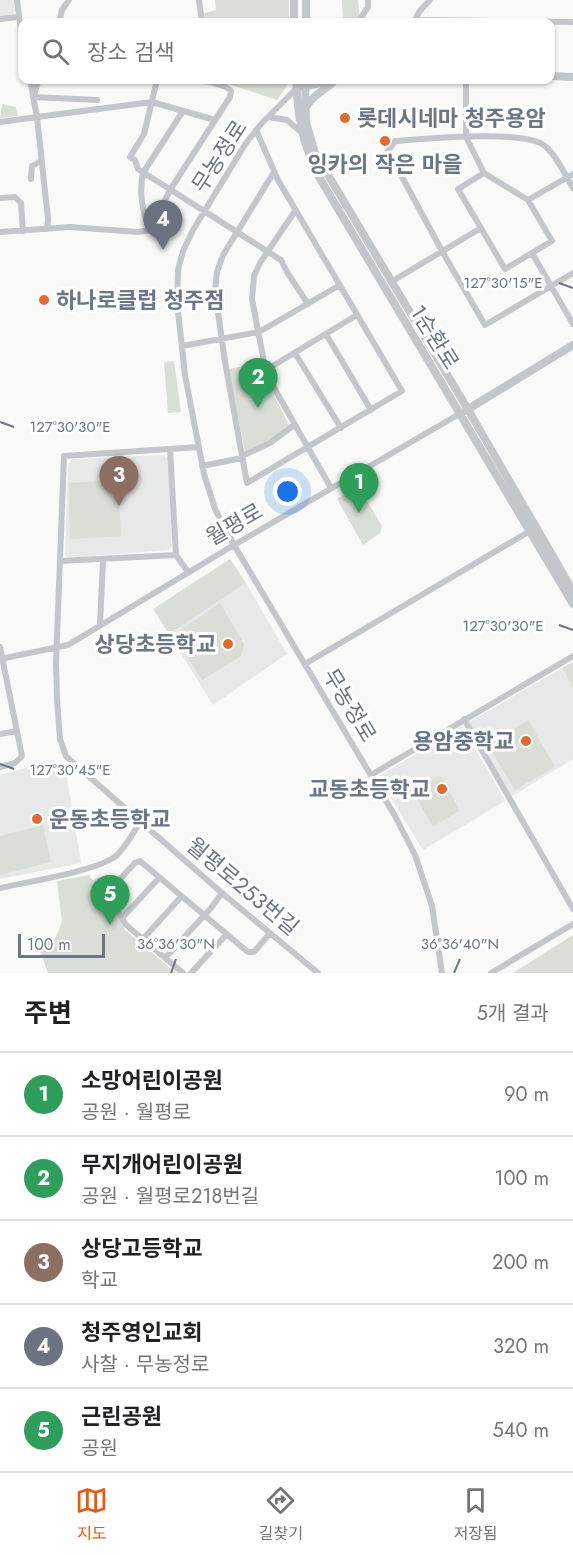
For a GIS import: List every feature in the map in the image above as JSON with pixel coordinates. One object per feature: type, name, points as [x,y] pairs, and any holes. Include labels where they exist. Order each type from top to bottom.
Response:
[{"type":"street","points":[[0,19],[18,17],[16,0]]},
{"type":"street","points":[[60,18],[69,0]]},
{"type":"street","points":[[199,0],[202,18]]},
{"type":"street","points":[[294,0],[294,18]]},
{"type":"street","points":[[306,0],[306,18]]},
{"type":"street","points":[[361,18],[368,7],[368,0]]},
{"type":"street","points":[[417,18],[430,0]]},
{"type":"street","points":[[555,22],[573,22]]},
{"type":"street","points":[[555,76],[573,77]]},
{"type":"street","points":[[31,84],[37,117],[48,219],[46,230]]},
{"type":"street","points":[[33,97],[38,84]]},
{"type":"street","points":[[156,84],[144,134],[130,157],[135,160],[138,169],[281,260],[308,304]]},
{"type":"street","points":[[0,232],[70,227],[138,232],[150,229],[170,190],[230,97],[231,91],[218,84]]},
{"type":"street","name":"1순환로","points":[[296,84],[301,132],[319,177],[382,285],[464,411],[573,591]]},
{"type":"street","points":[[296,88],[303,84]]},
{"type":"street","name":"1순환로","points":[[305,84],[308,134],[315,153],[391,282],[573,604]]},
{"type":"street","points":[[305,112],[313,96],[330,84]]},
{"type":"street","points":[[466,84],[466,137],[484,173],[528,200],[552,241],[505,270],[458,189],[484,173]]},
{"type":"street","name":"무농정로","points":[[296,88],[246,143],[204,211],[183,251],[178,270],[177,303],[182,346],[202,466],[215,509],[371,775],[415,855],[432,906],[442,973]]},
{"type":"street","points":[[33,97],[97,100]]},
{"type":"street","points":[[0,122],[152,102],[215,120]]},
{"type":"street","points":[[150,229],[145,220],[140,184],[143,173],[183,111]]},
{"type":"street","points":[[268,117],[287,120],[301,132]]},
{"type":"street","points":[[256,130],[274,172],[295,211],[402,392],[247,483],[216,308],[215,287],[223,255],[274,172]]},
{"type":"street","points":[[573,188],[570,176],[546,146],[536,140],[466,137],[395,141],[387,151],[485,325],[573,273]]},
{"type":"street","points":[[31,179],[32,166],[41,160]]},
{"type":"street","points":[[528,200],[570,176]]},
{"type":"street","points":[[0,198],[15,197],[21,203],[23,231]]},
{"type":"street","points":[[295,211],[260,263],[252,289],[266,370],[273,387],[331,488]]},
{"type":"street","points":[[391,282],[481,228]]},
{"type":"street","points":[[532,253],[573,324]]},
{"type":"street","points":[[182,346],[259,332],[340,285]]},
{"type":"street","points":[[266,370],[357,315]]},
{"type":"street","points":[[326,334],[371,410]]},
{"type":"street","name":"월평로","points":[[1,658],[68,645],[234,544],[573,345]]},
{"type":"street","points":[[295,353],[341,428]]},
{"type":"street","points":[[202,466],[242,457],[270,443],[294,425]]},
{"type":"street","points":[[188,572],[176,555],[170,449],[199,447]]},
{"type":"street","name":"월평로253번길","points":[[170,449],[64,456],[56,663],[60,739],[66,756],[222,893],[318,973]]},
{"type":"street","points":[[305,664],[530,531]]},
{"type":"street","points":[[60,561],[176,555]]},
{"type":"street","points":[[100,624],[103,560]]},
{"type":"street","points":[[0,647],[22,756],[15,763],[0,767]]},
{"type":"street","points":[[371,775],[573,656]]},
{"type":"street","points":[[0,696],[9,694]]},
{"type":"street","points":[[464,719],[573,909]]},
{"type":"street","points":[[0,734],[17,731]]},
{"type":"street","points":[[0,888],[101,865],[116,856],[140,822]]},
{"type":"street","points":[[183,973],[142,940],[122,918],[110,897],[110,890],[135,863],[140,861],[248,952],[254,952],[270,933]]},
{"type":"street","points":[[122,918],[159,878]]},
{"type":"street","points":[[165,958],[222,893]]},
{"type":"street","points":[[142,940],[181,897]]},
{"type":"street","points":[[491,973],[573,924]]},
{"type":"street","points":[[191,973],[226,935]]},
{"type":"shaded area","points":[[0,0],[15,0],[16,10],[12,15],[0,16]]},
{"type":"shaded area","points":[[163,455],[169,458],[172,546],[168,550],[68,558],[65,555],[68,465],[72,459]]},
{"type":"shaded area","name":"상당초등학교","points":[[246,583],[287,654],[213,705],[169,634]]},
{"type":"shaded area","name":"용암중학교","points":[[562,668],[573,687],[573,759],[512,796],[469,722]]},
{"type":"shaded area","name":"교동초등학교","points":[[462,726],[505,801],[423,850],[378,777]]},
{"type":"shaded area","name":"운동초등학교","points":[[54,760],[66,772],[81,863],[0,879],[0,775]]},
{"type":"green space","points":[[215,0],[289,0],[289,18],[205,18],[204,13],[216,10]]},
{"type":"green space","points":[[342,0],[358,0],[360,18],[343,18]]},
{"type":"green space","points":[[228,84],[287,84],[277,100]]},
{"type":"green space","points":[[2,104],[16,107],[18,116],[0,118]]},
{"type":"green space","points":[[174,361],[181,412],[168,413],[164,362]]},
{"type":"green space","points":[[262,363],[289,425],[279,435],[245,452],[228,369]]},
{"type":"green space","points":[[118,480],[121,536],[70,539],[69,483]]},
{"type":"green space","points":[[358,486],[382,526],[380,533],[363,545],[337,499]]},
{"type":"green space","points":[[230,559],[246,583],[169,634],[153,609]]},
{"type":"green space","points":[[220,603],[244,644],[241,656],[202,680],[173,635]]},
{"type":"green space","points":[[573,662],[573,687],[562,668]]},
{"type":"green space","points":[[528,720],[555,767],[515,790],[488,745]]},
{"type":"green space","points":[[440,775],[460,810],[433,827],[413,792]]},
{"type":"green space","points":[[43,825],[51,862],[0,875],[0,836]]},
{"type":"green space","points":[[89,875],[93,881],[98,877],[125,930],[176,973],[48,973],[39,948],[55,939],[62,922],[57,881]]},
{"type":"green space","points":[[573,935],[573,973],[513,973]]},
{"type":"place","name":"롯데시네마 청주용암","points":[[345,118]]},
{"type":"place","name":"잉카의 작은 마을","points":[[385,141]]},
{"type":"place","name":"청주영인교회","points":[[163,250]]},
{"type":"place","name":"하나로클럽 청주점","points":[[44,300]]},
{"type":"place","name":"무지개어린이공원","points":[[258,408]]},
{"type":"place","name":"상당고등학교","points":[[119,506]]},
{"type":"place","name":"소망어린이공원","points":[[359,513]]},
{"type":"place","name":"상당초등학교","points":[[228,644]]},
{"type":"place","name":"용암중학교","points":[[526,741]]},
{"type":"place","name":"교동초등학교","points":[[442,789]]},
{"type":"place","name":"운동초등학교","points":[[37,819]]},
{"type":"place","name":"근린공원","points":[[110,925]]}]
